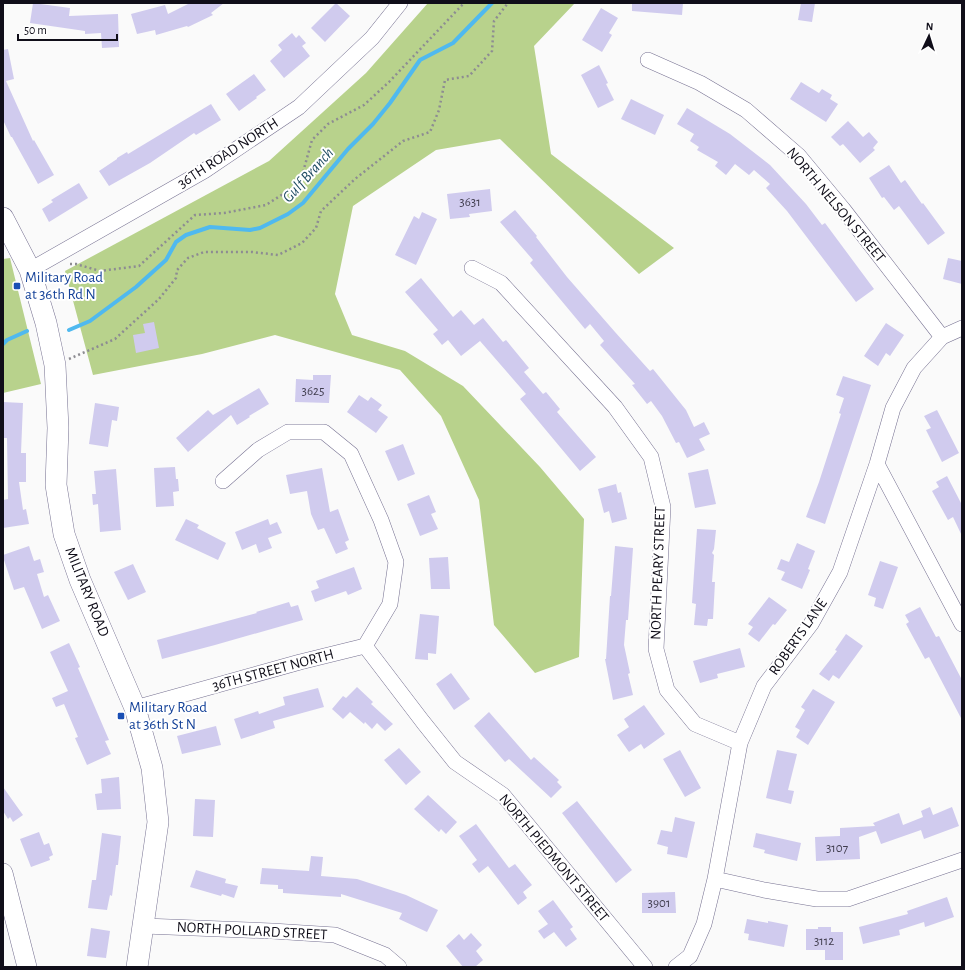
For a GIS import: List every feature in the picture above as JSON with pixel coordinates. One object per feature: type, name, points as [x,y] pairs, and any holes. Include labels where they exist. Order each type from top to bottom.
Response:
[{"type":"main road","name":"MILITARY ROAD","points":[[3,218],[30,270],[46,323],[55,365],[58,428],[56,485],[64,534],[80,580],[135,708],[152,768],[158,822],[137,967]]},
{"type":"street","name":"36TH ROAD NORTH","points":[[30,270],[204,171],[299,107],[372,38],[400,3]]},
{"type":"street","name":"NORTH NELSON STREET","points":[[648,60],[700,83],[746,110],[799,156],[843,209],[942,337]]},
{"type":"street","name":"NORTH PEARY STREET","points":[[472,268],[501,283],[615,407],[651,457],[663,507],[656,649],[667,690],[695,724],[740,743]]},
{"type":"street","name":"ROBERTS LANE","points":[[676,967],[690,956],[704,924],[715,879],[740,743],[764,686],[810,624],[840,572],[877,464],[893,408],[914,368],[942,337],[962,328]]},
{"type":"street","points":[[223,481],[258,450],[288,432],[324,432],[351,454],[381,520],[396,562],[390,604],[365,646]]},
{"type":"street","points":[[877,464],[962,624]]},
{"type":"street","name":"36TH STREET NORTH","points":[[135,708],[300,662],[365,646]]},
{"type":"street","name":"NORTH PIEDMONT STREET","points":[[365,646],[455,762],[503,795],[645,967]]},
{"type":"street","points":[[715,879],[764,890],[817,899],[848,899],[962,860]]},
{"type":"street","points":[[3,874],[27,967]]},
{"type":"street","name":"NORTH POLLARD STREET","points":[[144,926],[335,935],[385,956],[400,967]]},
{"type":"path","points":[[76,264],[100,271],[139,266],[195,215],[224,213],[266,205],[300,183],[312,140],[328,124],[364,105],[389,82],[464,3]]},
{"type":"path","points":[[69,359],[114,339],[159,299],[176,278],[177,270],[188,258],[204,252],[252,252],[278,255],[302,243],[316,228],[321,211],[355,179],[403,141],[430,132],[439,110],[445,80],[469,76],[492,51],[494,21],[508,3]]},
{"type":"green space","points":[[428,3],[575,3],[534,46],[551,154],[674,248],[639,274],[500,139],[436,150],[353,206],[335,294],[352,335],[405,351],[463,386],[540,467],[584,519],[579,657],[535,673],[494,625],[479,500],[441,416],[400,370],[275,335],[202,354],[93,375],[65,271],[269,161],[366,73]]},
{"type":"green space","points":[[10,258],[41,384],[3,393],[3,259]]},
{"type":"building","points":[[33,3],[70,8],[69,16],[118,14],[119,47],[102,48],[101,33],[85,34],[85,31],[30,23]]},
{"type":"building","points":[[190,3],[224,3],[211,13],[213,15],[188,27],[187,26],[156,35],[155,30],[137,34],[131,14],[165,5],[168,14]]},
{"type":"building","points":[[336,3],[350,16],[325,42],[311,28]]},
{"type":"building","points":[[632,3],[683,3],[682,15],[632,11]]},
{"type":"building","points":[[801,3],[815,3],[812,22],[798,20]]},
{"type":"building","points":[[601,8],[618,18],[609,33],[612,35],[602,52],[582,40]]},
{"type":"building","points":[[292,33],[296,38],[299,35],[306,43],[302,46],[310,56],[284,78],[270,61],[282,50],[278,45]]},
{"type":"building","points":[[8,49],[14,79],[6,81],[33,141],[34,140],[54,175],[38,184],[3,120],[3,50]]},
{"type":"building","points":[[599,65],[614,100],[598,108],[581,75]]},
{"type":"building","points":[[254,74],[266,90],[239,111],[226,94]]},
{"type":"building","points":[[801,82],[819,93],[822,89],[832,95],[830,99],[838,104],[826,122],[790,99]]},
{"type":"building","points":[[631,99],[664,115],[655,135],[621,119]]},
{"type":"building","points":[[211,104],[221,120],[196,135],[194,133],[150,163],[109,186],[99,171],[127,152],[128,154]]},
{"type":"building","points":[[687,108],[730,134],[770,165],[806,204],[822,225],[825,223],[874,289],[856,302],[787,211],[766,188],[770,184],[754,170],[749,175],[735,164],[726,175],[715,166],[718,162],[697,150],[699,147],[690,141],[694,134],[677,124]]},
{"type":"building","points":[[848,121],[863,137],[869,132],[878,142],[873,148],[875,150],[860,163],[843,144],[840,146],[831,137]]},
{"type":"building","points":[[889,165],[901,183],[905,180],[945,233],[928,245],[899,206],[894,210],[884,197],[882,198],[869,178]]},
{"type":"building","points":[[79,183],[88,198],[49,222],[42,209],[53,202],[51,200]]},
{"type":"building","points":[[490,189],[492,211],[469,214],[470,217],[450,219],[447,194]]},
{"type":"building","points":[[515,210],[537,236],[536,237],[567,277],[650,371],[653,369],[686,410],[694,427],[704,422],[710,434],[699,439],[705,450],[687,458],[679,442],[676,443],[662,416],[651,401],[647,404],[632,385],[635,384],[600,345],[604,341],[590,324],[585,329],[530,263],[533,260],[500,222]]},
{"type":"building","points":[[422,212],[437,219],[416,265],[395,255],[414,216],[419,219]]},
{"type":"building","points":[[948,258],[962,261],[962,284],[943,279]]},
{"type":"building","points":[[421,278],[453,317],[461,310],[474,325],[483,318],[503,342],[506,340],[529,368],[524,372],[543,394],[546,392],[560,409],[557,412],[596,457],[580,471],[520,399],[526,394],[480,341],[461,356],[448,340],[442,345],[433,334],[438,330],[405,292]]},
{"type":"building","points":[[154,322],[159,348],[136,353],[133,335],[145,333],[143,324]]},
{"type":"building","points":[[886,323],[904,335],[890,356],[886,353],[878,366],[864,356]]},
{"type":"building","points":[[313,375],[331,375],[329,403],[295,402],[296,379],[313,380]]},
{"type":"building","points":[[843,376],[871,385],[825,524],[806,517],[841,414],[839,413],[844,398],[836,395]]},
{"type":"building","points":[[259,388],[269,404],[237,425],[231,415],[188,452],[176,438],[208,410],[213,415]]},
{"type":"building","points":[[359,395],[368,401],[371,397],[382,405],[378,410],[388,417],[376,433],[347,412]]},
{"type":"building","points":[[3,402],[23,403],[21,453],[26,453],[26,482],[19,482],[23,510],[26,509],[29,524],[3,528],[3,500],[8,499],[7,438],[3,438]]},
{"type":"building","points":[[95,403],[119,407],[117,421],[112,420],[108,447],[89,444]]},
{"type":"building","points":[[937,410],[959,453],[942,462],[926,430],[931,428],[924,416]]},
{"type":"building","points":[[403,444],[415,474],[398,481],[385,451]]},
{"type":"building","points":[[175,467],[179,491],[173,492],[174,506],[156,507],[154,468]]},
{"type":"building","points":[[322,468],[330,512],[338,509],[349,540],[345,542],[348,549],[336,554],[324,528],[318,530],[311,514],[307,491],[290,494],[286,475]]},
{"type":"building","points":[[116,469],[121,530],[100,532],[98,504],[93,505],[92,494],[96,494],[94,471]]},
{"type":"building","points":[[708,469],[716,504],[695,508],[688,473]]},
{"type":"building","points":[[947,476],[962,505],[962,536],[953,517],[948,520],[932,491],[939,487],[936,482]]},
{"type":"building","points":[[616,484],[618,493],[621,492],[627,519],[612,523],[609,511],[604,513],[598,489]]},
{"type":"building","points":[[429,495],[436,512],[431,514],[438,529],[420,536],[407,504]]},
{"type":"building","points":[[186,519],[199,525],[197,528],[226,543],[218,560],[175,540]]},
{"type":"building","points":[[268,519],[270,525],[277,522],[282,533],[268,538],[272,548],[259,553],[256,544],[242,550],[235,532]]},
{"type":"building","points":[[697,529],[716,530],[714,549],[712,553],[714,555],[712,582],[715,582],[713,619],[708,619],[707,626],[694,625],[696,604],[692,603]]},
{"type":"building","points":[[797,543],[815,551],[808,569],[810,570],[802,589],[781,580],[785,572],[777,569],[781,559],[789,562]]},
{"type":"building","points":[[29,546],[34,561],[40,559],[44,572],[37,574],[44,597],[48,595],[60,621],[42,629],[24,587],[14,590],[3,557],[3,555]]},
{"type":"building","points":[[615,546],[633,548],[628,620],[626,620],[624,645],[630,673],[628,674],[633,695],[613,700],[605,659]]},
{"type":"building","points":[[448,557],[450,589],[431,589],[429,558]]},
{"type":"building","points":[[880,561],[898,567],[883,609],[874,606],[876,598],[868,595]]},
{"type":"building","points":[[133,564],[146,592],[128,600],[114,572]]},
{"type":"building","points":[[354,567],[362,589],[348,595],[346,591],[315,602],[311,591],[319,588],[316,581]]},
{"type":"building","points":[[769,597],[787,610],[775,625],[773,624],[759,642],[748,634],[753,627],[748,624]]},
{"type":"building","points":[[289,602],[291,607],[298,605],[303,620],[162,659],[157,640],[257,613],[256,612]]},
{"type":"building","points":[[920,607],[936,637],[939,636],[962,680],[962,720],[929,657],[925,659],[906,624],[909,622],[905,615]]},
{"type":"building","points":[[420,614],[439,616],[436,654],[428,653],[428,660],[415,659]]},
{"type":"building","points":[[846,634],[863,646],[839,679],[833,675],[829,681],[819,674],[837,651],[835,650]]},
{"type":"building","points":[[69,643],[80,667],[78,668],[109,740],[105,741],[111,754],[87,765],[75,738],[78,737],[64,704],[56,707],[52,698],[68,691],[50,652]]},
{"type":"building","points":[[740,648],[745,667],[717,674],[718,678],[700,683],[693,661]]},
{"type":"building","points":[[451,673],[470,699],[454,710],[436,684]]},
{"type":"building","points":[[357,687],[373,702],[371,704],[393,724],[385,731],[377,723],[372,729],[365,722],[364,724],[350,712],[343,719],[332,709],[343,696],[346,698]]},
{"type":"building","points":[[318,688],[324,707],[273,721],[275,728],[241,739],[234,719],[258,711],[259,714],[285,705],[283,697]]},
{"type":"building","points":[[813,689],[835,702],[808,745],[796,737],[800,730],[795,727],[805,710],[801,707]]},
{"type":"building","points":[[644,705],[665,734],[644,749],[641,744],[629,752],[617,735],[629,727],[624,719]]},
{"type":"building","points":[[489,712],[531,760],[534,757],[559,780],[557,782],[562,787],[551,798],[509,759],[505,762],[474,726]]},
{"type":"building","points":[[216,726],[221,745],[182,754],[177,736]]},
{"type":"building","points":[[399,748],[421,772],[406,785],[384,760]]},
{"type":"building","points":[[680,750],[701,788],[685,797],[663,759]]},
{"type":"building","points":[[777,750],[797,754],[788,790],[794,791],[791,804],[766,798]]},
{"type":"building","points":[[119,777],[121,809],[97,810],[95,794],[102,793],[101,779]]},
{"type":"building","points":[[3,787],[23,815],[13,822],[10,817],[8,819],[3,811]]},
{"type":"building","points":[[428,795],[457,822],[446,834],[441,829],[439,832],[414,809]]},
{"type":"building","points":[[195,799],[215,800],[213,837],[193,836]]},
{"type":"building","points":[[577,801],[632,870],[616,883],[562,813]]},
{"type":"building","points":[[930,807],[933,815],[952,807],[959,826],[924,839],[921,830],[881,844],[876,831],[859,837],[860,859],[816,861],[815,837],[840,836],[840,828],[875,826],[873,823],[899,813],[903,825],[923,817],[921,811]]},
{"type":"building","points":[[675,817],[695,822],[687,858],[667,854],[668,847],[657,844],[661,830],[672,832]]},
{"type":"building","points":[[476,824],[509,868],[515,864],[532,885],[523,892],[527,898],[518,905],[488,866],[479,873],[472,864],[477,860],[459,836]]},
{"type":"building","points":[[39,832],[44,845],[49,843],[53,855],[49,857],[50,860],[31,867],[20,839]]},
{"type":"building","points":[[102,833],[121,836],[118,865],[116,865],[112,896],[110,895],[107,910],[88,908],[92,880],[96,880]]},
{"type":"building","points":[[756,833],[801,843],[797,861],[764,853],[765,850],[753,847]]},
{"type":"building","points":[[311,856],[323,857],[321,876],[357,879],[406,895],[438,910],[427,932],[399,919],[402,913],[341,894],[341,897],[283,893],[283,889],[278,889],[278,885],[260,884],[262,868],[309,871]]},
{"type":"building","points":[[196,870],[226,879],[225,883],[238,886],[234,898],[222,894],[221,896],[190,887]]},
{"type":"building","points":[[675,892],[676,913],[642,913],[642,893]]},
{"type":"building","points":[[947,897],[954,917],[925,927],[924,922],[899,930],[900,935],[863,944],[859,927],[908,914],[907,911]]},
{"type":"building","points":[[553,900],[573,927],[570,929],[577,939],[566,947],[554,932],[544,939],[538,931],[548,924],[538,911]]},
{"type":"building","points":[[747,919],[788,925],[784,947],[748,940],[749,934],[744,933]]},
{"type":"building","points":[[818,927],[831,927],[831,932],[843,932],[843,960],[825,960],[825,950],[806,950],[806,929],[818,929]]},
{"type":"building","points":[[91,928],[110,931],[106,958],[87,956]]},
{"type":"building","points":[[471,933],[482,945],[476,951],[483,960],[475,967],[463,967],[446,946],[459,934],[464,940]]},
{"type":"waterway","name":"Gulf Branch","points":[[69,330],[90,321],[136,287],[166,260],[176,242],[186,235],[210,227],[250,230],[260,228],[288,214],[303,203],[348,149],[373,124],[390,103],[420,60],[453,43],[492,3]]},
{"type":"waterway","name":"Gulf Branch","points":[[3,344],[7,340],[27,331]]},
{"type":"place","name":"Military Road at 36th Rd N","points":[[17,286]]},
{"type":"place","name":"Military Road at 36th St N","points":[[121,716]]}]
